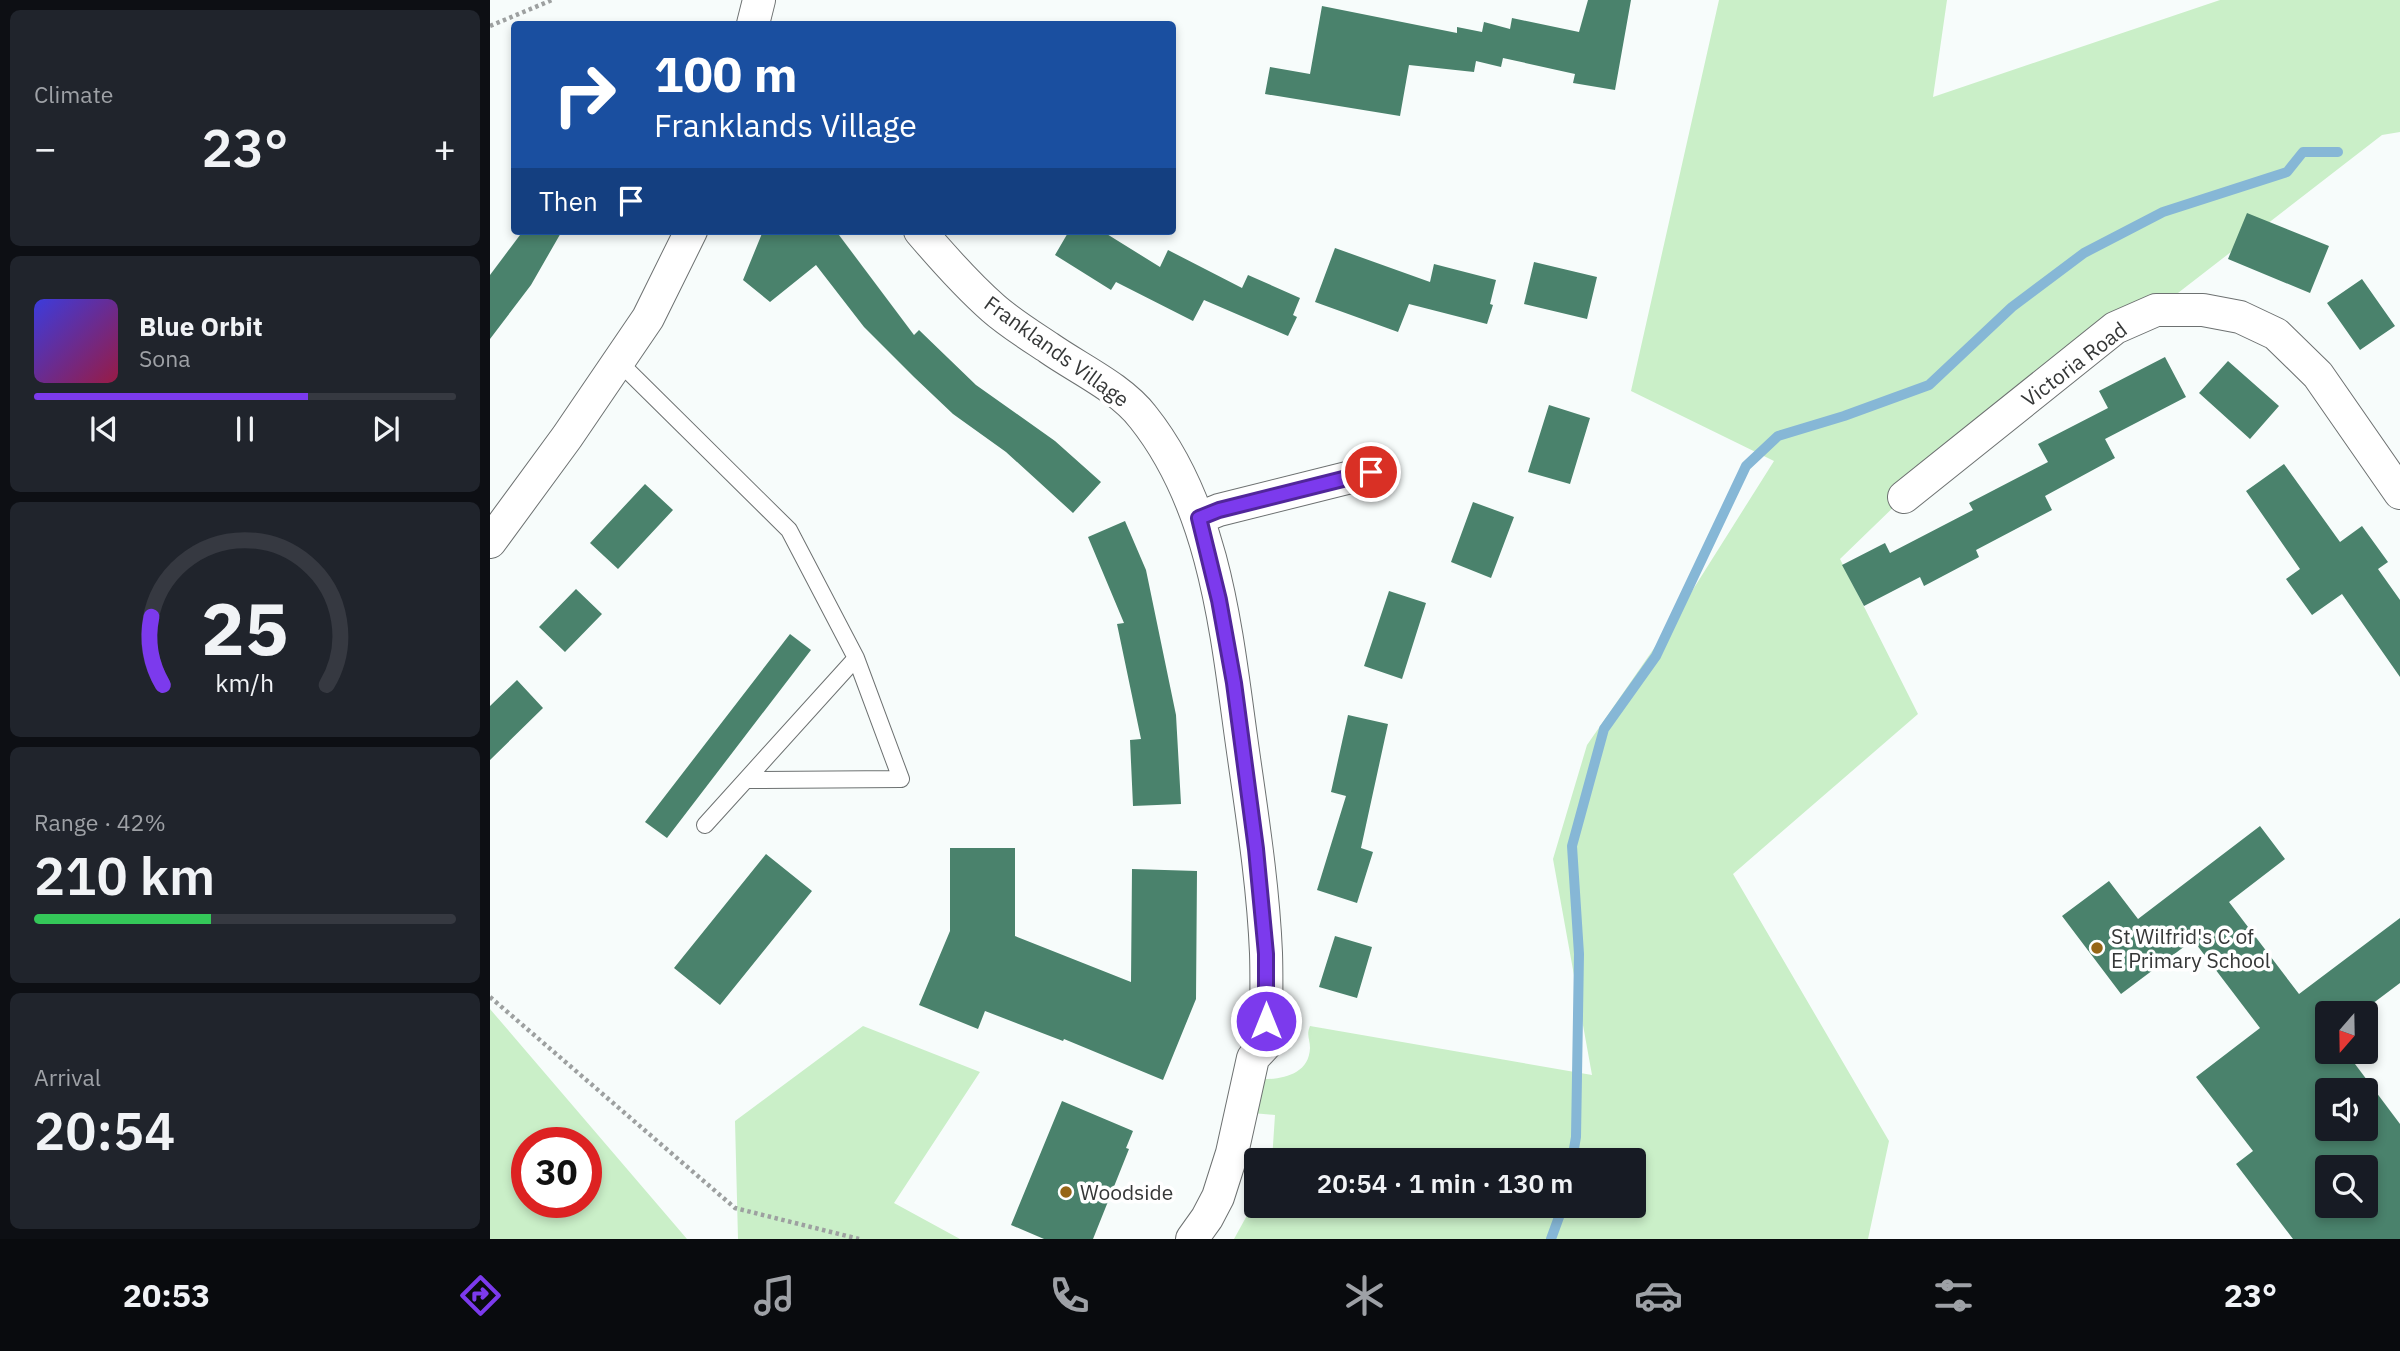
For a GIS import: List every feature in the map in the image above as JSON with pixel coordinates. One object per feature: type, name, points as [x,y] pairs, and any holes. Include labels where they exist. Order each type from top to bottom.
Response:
[{"type":"street","points":[[490,542],[648,318],[689,235]]},
{"type":"street","name":"Franklands Village","points":[[923,235],[947,263],[994,309],[1109,387],[1142,414],[1170,454],[1199,518],[1219,600],[1234,683],[1256,849],[1266,954],[1266,1044],[1253,1058],[1232,1153],[1217,1197],[1207,1218],[1192,1239]]},
{"type":"street","name":"Victoria Road","points":[[1904,497],[2115,328],[2156,310],[2203,310],[2240,317],[2276,334],[2318,375],[2400,493]]},
{"type":"street","points":[[1199,518],[1219,510],[1371,472]]},
{"type":"lane","points":[[619,362],[789,530],[856,658],[901,779],[746,780]]},
{"type":"lane","points":[[705,825],[856,658]]},
{"type":"path","points":[[490,26],[552,0]]},
{"type":"path","points":[[490,998],[735,1208],[859,1239]]},
{"type":"green space","points":[[1719,0],[1947,0],[1933,97],[2220,0],[2400,0],[2400,132],[2382,135],[2156,310],[1904,497],[1840,559],[1918,714],[1733,874],[1889,1141],[1868,1239],[1234,1239],[1246,1218],[1646,1218],[1646,1148],[1273,1148],[1275,1115],[1252,1113],[1259,1079],[1285,1077],[1305,1064],[1310,1048],[1310,1026],[1592,1075],[1553,859],[1587,745],[1675,618],[1774,461],[1631,391]]},
{"type":"green space","points":[[490,1009],[591,1127],[511,1127],[511,1218],[602,1218],[602,1140],[687,1239],[490,1239]]},
{"type":"green space","points":[[863,1026],[980,1072],[894,1203],[960,1239],[738,1239],[735,1121]]},
{"type":"building","points":[[1588,0],[1631,0],[1615,90],[1573,83],[1575,74],[1503,58],[1501,67],[1476,61],[1474,72],[1409,65],[1400,116],[1265,94],[1270,67],[1310,74],[1322,6],[1457,33],[1457,27],[1482,32],[1484,22],[1510,29],[1512,18],[1579,32]]},
{"type":"building","points":[[2247,213],[2329,246],[2310,293],[2228,259]]},
{"type":"building","points":[[520,235],[560,235],[531,285],[490,339],[490,275]]},
{"type":"building","points":[[761,235],[839,235],[914,335],[919,330],[976,385],[1055,441],[1101,482],[1073,513],[1006,452],[953,414],[914,377],[864,327],[816,265],[770,302],[743,280]]},
{"type":"building","points":[[1067,235],[1108,235],[1160,267],[1168,250],[1242,288],[1248,275],[1300,298],[1293,315],[1297,317],[1288,336],[1204,300],[1193,321],[1116,282],[1111,290],[1055,255]]},
{"type":"building","points":[[1335,248],[1430,282],[1434,264],[1496,280],[1487,324],[1409,304],[1398,332],[1315,302]]},
{"type":"building","points":[[1534,262],[1597,277],[1587,319],[1524,304]]},
{"type":"building","points":[[2362,279],[2395,326],[2360,350],[2327,303]]},
{"type":"building","points":[[2165,357],[2186,397],[2105,439],[2115,458],[2045,496],[2052,510],[1976,550],[1979,557],[1924,586],[1920,577],[1864,606],[1842,565],[1885,543],[1890,553],[1973,510],[1969,503],[2048,462],[2038,444],[2108,408],[2099,391]]},
{"type":"building","points":[[2228,361],[2279,406],[2250,439],[2199,393]]},
{"type":"building","points":[[1549,405],[1590,418],[1570,484],[1528,472]]},
{"type":"building","points":[[2284,464],[2340,542],[2362,526],[2388,562],[2378,569],[2400,600],[2400,677],[2342,594],[2312,615],[2286,579],[2300,569],[2246,491]]},
{"type":"building","points":[[645,484],[673,510],[618,569],[590,543]]},
{"type":"building","points":[[1473,502],[1514,517],[1491,578],[1451,562]]},
{"type":"building","points":[[1125,521],[1146,570],[1176,715],[1181,804],[1133,806],[1130,740],[1141,739],[1117,624],[1124,623],[1088,537]]},
{"type":"building","points":[[576,589],[602,614],[565,652],[539,627]]},
{"type":"building","points":[[1389,591],[1426,603],[1402,679],[1364,666]]},
{"type":"building","points":[[790,634],[811,650],[667,838],[645,822]]},
{"type":"building","points":[[517,680],[543,708],[490,760],[490,706]]},
{"type":"building","points":[[1348,715],[1388,724],[1361,848],[1373,852],[1357,903],[1317,890],[1346,796],[1331,792]]},
{"type":"building","points":[[2260,826],[2285,859],[2229,902],[2299,994],[2400,918],[2400,983],[2376,1001],[2315,1001],[2315,1064],[2355,1064],[2366,1078],[2315,1078],[2315,1141],[2378,1141],[2378,1095],[2400,1124],[2400,1239],[2293,1239],[2236,1164],[2253,1151],[2196,1077],[2260,1028],[2193,940],[2121,994],[2062,916],[2109,881],[2138,919]]},
{"type":"building","points":[[950,848],[1015,848],[1015,936],[1131,982],[1132,869],[1197,871],[1196,999],[1163,1080],[1064,1039],[1063,1041],[985,1011],[978,1029],[919,1005],[950,931]]},
{"type":"building","points":[[766,854],[812,891],[720,1005],[674,968]]},
{"type":"building","points":[[1335,936],[1372,947],[1357,998],[1319,987]]},
{"type":"building","name":"Woodside","points":[[1062,1101],[1133,1131],[1126,1148],[1129,1149],[1093,1239],[1044,1239],[1011,1225]]},
{"type":"waterway","points":[[1574,1148],[1579,954],[1572,846],[1604,729],[1656,656],[1746,466],[1778,436],[1844,416],[1929,385],[2012,307],[2084,253],[2163,212],[2287,172],[2303,152],[2338,152]]},
{"type":"waterway","points":[[1551,1239],[1559,1218]]},
{"type":"place","name":"St Wilfrid's C of E Primary School","points":[[2097,948]]},
{"type":"place","name":"Woodside","points":[[1066,1192]]},
{"type":"route","points":[[1266,1021],[1266,954],[1256,849],[1234,683],[1219,600],[1199,518],[1219,510],[1371,472]]}]
